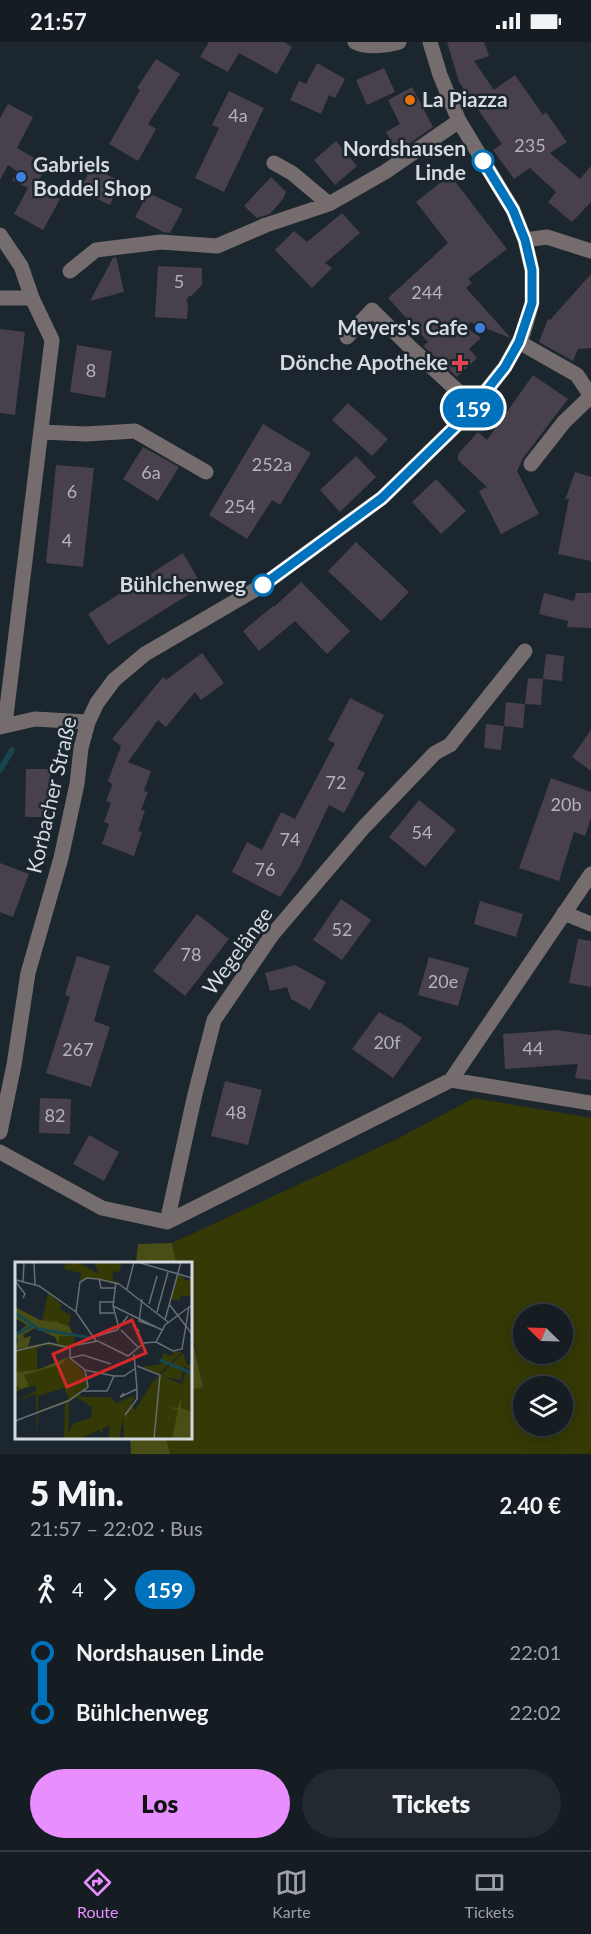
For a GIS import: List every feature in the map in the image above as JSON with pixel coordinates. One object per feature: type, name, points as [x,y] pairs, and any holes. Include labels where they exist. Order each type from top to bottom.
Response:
[{"type":"street","points":[[355,42],[360,45],[389,46],[399,42]]},
{"type":"street","name":"Korbacher Straße","points":[[0,1132],[14,1065],[28,973],[61,858],[77,784],[81,748],[88,722],[97,703],[114,680],[145,654],[263,585],[382,498],[467,415],[505,367],[519,342],[532,303],[532,270],[525,240],[513,210],[459,121],[440,75],[430,42]]},
{"type":"street","points":[[70,271],[96,250],[161,242],[217,246],[266,225],[329,204],[385,172],[459,121]]},
{"type":"street","points":[[274,163],[292,173],[329,204]]},
{"type":"street","points":[[0,235],[21,266],[32,298],[52,340],[3,725],[35,719],[88,722]]},
{"type":"street","points":[[525,240],[547,237],[591,251]]},
{"type":"street","points":[[0,298],[32,298]]},
{"type":"street","points":[[347,337],[372,310],[474,406]]},
{"type":"street","points":[[519,342],[577,375],[591,396],[564,422],[531,464]]},
{"type":"street","points":[[41,432],[86,435],[135,431],[206,472]]},
{"type":"street","name":"Wegelänge","points":[[167,1222],[214,1020],[272,935],[364,827],[435,753],[450,746],[525,651]]},
{"type":"street","points":[[0,1152],[102,1208],[167,1222],[451,1080],[591,874]]},
{"type":"street","points":[[564,913],[591,924]]},
{"type":"street","points":[[451,1080],[591,1103]]},
{"type":"green space","points":[[474,1098],[591,1118],[591,1454],[170,1454],[166,1439],[192,1439],[192,1390],[203,1387],[192,1334],[192,1262],[176,1262],[172,1243],[397,1139]]},
{"type":"green space","points":[[172,1243],[176,1262],[136,1262],[138,1244]]},
{"type":"green space","points":[[192,1338],[203,1387],[192,1390]]},
{"type":"green space","points":[[130,1439],[166,1439],[170,1454],[131,1454]]},
{"type":"building","points":[[209,42],[284,42],[292,47],[277,74],[239,53],[228,72],[200,57]]},
{"type":"building","points":[[447,42],[484,42],[489,56],[474,61],[494,90],[515,75],[543,115],[546,112],[567,142],[550,153],[580,179],[591,166],[591,202],[572,222],[548,202],[556,192],[530,168],[514,179],[493,150],[502,144],[459,82]]},
{"type":"building","points":[[156,59],[180,74],[148,124],[156,129],[138,161],[109,144],[140,90],[137,88]]},
{"type":"building","points":[[317,63],[345,79],[335,98],[329,95],[321,114],[290,100],[299,81],[306,84]]},
{"type":"building","points":[[384,68],[395,92],[367,105],[356,80]]},
{"type":"building","points":[[412,87],[433,127],[397,152],[386,132],[400,124],[388,100]]},
{"type":"building","points":[[229,91],[264,108],[224,192],[195,178],[219,128],[212,125]]},
{"type":"building","points":[[8,104],[33,117],[17,148],[47,165],[36,186],[60,199],[43,230],[14,214],[28,188],[12,180],[17,171],[8,165],[0,180],[0,118]]},
{"type":"building","points":[[336,141],[357,166],[335,185],[314,160]]},
{"type":"building","points":[[91,167],[120,181],[110,205],[80,191]]},
{"type":"building","points":[[450,175],[507,249],[468,279],[472,283],[466,288],[510,338],[470,322],[467,328],[481,338],[469,349],[477,358],[457,377],[423,346],[428,342],[388,298],[448,243],[416,202]]},
{"type":"building","points":[[271,177],[286,192],[270,214],[257,218],[244,206]]},
{"type":"building","points":[[148,193],[183,209],[170,233],[163,232],[135,217]]},
{"type":"building","points":[[342,213],[360,233],[325,263],[332,268],[312,288],[275,250],[294,231],[307,242]]},
{"type":"building","points":[[116,257],[124,292],[90,301],[113,258]]},
{"type":"building","points":[[158,266],[202,268],[202,285],[186,301],[188,304],[187,319],[155,317]]},
{"type":"building","points":[[591,274],[591,348],[578,349],[573,361],[539,342],[548,319],[550,320]]},
{"type":"building","points":[[0,329],[25,332],[15,415],[0,413]]},
{"type":"building","points":[[77,345],[112,351],[105,398],[70,392]]},
{"type":"building","points":[[533,375],[568,399],[523,458],[517,471],[539,514],[501,534],[479,491],[487,487],[458,460],[458,454],[478,432],[487,440]]},
{"type":"building","points":[[348,403],[388,439],[372,456],[332,420]]},
{"type":"building","points":[[263,424],[311,453],[280,505],[272,500],[247,539],[209,515]]},
{"type":"building","points":[[143,447],[179,467],[158,501],[123,479]]},
{"type":"building","points":[[356,456],[376,477],[340,512],[320,490]]},
{"type":"building","points":[[56,465],[94,468],[83,567],[46,563]]},
{"type":"building","points":[[575,472],[591,477],[591,561],[558,554],[569,498],[565,500]]},
{"type":"building","points":[[436,479],[466,511],[441,534],[412,502]]},
{"type":"building","points":[[356,542],[409,592],[381,621],[328,571]]},
{"type":"building","points":[[183,553],[202,586],[108,645],[88,614]]},
{"type":"building","points":[[301,582],[350,631],[327,654],[295,621],[259,651],[243,631]]},
{"type":"building","points":[[544,593],[574,601],[576,593],[591,593],[591,628],[567,627],[568,621],[539,614]]},
{"type":"building","points":[[202,653],[224,683],[201,700],[195,692],[166,727],[158,720],[128,762],[151,771],[144,791],[148,792],[141,810],[145,810],[138,831],[142,832],[134,856],[102,844],[109,824],[104,822],[111,803],[106,801],[113,783],[108,781],[121,746],[112,739],[163,677],[166,680]]},
{"type":"building","points":[[546,654],[564,656],[562,681],[543,679]]},
{"type":"building","points":[[528,678],[543,679],[541,705],[525,704]]},
{"type":"building","points":[[350,698],[384,715],[357,769],[365,773],[344,813],[329,805],[299,868],[280,897],[232,872],[247,842],[262,850],[281,812],[295,819],[335,743],[328,740]]},
{"type":"building","points":[[506,702],[525,704],[523,728],[504,726]]},
{"type":"building","points":[[486,724],[504,726],[501,750],[484,748]]},
{"type":"building","points":[[591,730],[591,771],[572,757]]},
{"type":"building","points":[[26,769],[50,769],[49,817],[25,817]]},
{"type":"building","points":[[551,778],[591,792],[591,818],[585,836],[574,832],[559,881],[519,868]]},
{"type":"building","points":[[419,800],[456,830],[425,867],[389,837]]},
{"type":"building","points":[[0,863],[29,874],[13,917],[0,912]]},
{"type":"building","points":[[341,899],[371,920],[342,960],[313,940]]},
{"type":"building","points":[[480,901],[523,914],[516,937],[474,924]]},
{"type":"building","points":[[197,914],[229,939],[185,996],[153,971]]},
{"type":"building","points":[[578,939],[591,941],[591,987],[569,983]]},
{"type":"building","points":[[77,956],[110,966],[94,1021],[110,1027],[91,1087],[46,1073],[70,997],[65,995]]},
{"type":"building","points":[[429,957],[469,968],[458,1006],[418,995]]},
{"type":"building","points":[[295,965],[326,982],[310,1010],[291,999],[287,987],[270,991],[265,973]]},
{"type":"building","points":[[379,1012],[400,1022],[422,1038],[393,1078],[352,1049]]},
{"type":"building","points":[[557,1030],[591,1035],[591,1080],[575,1078],[578,1064],[505,1069],[503,1034]]},
{"type":"building","points":[[225,1081],[262,1090],[248,1145],[211,1136]]},
{"type":"building","points":[[40,1098],[71,1099],[70,1134],[39,1133]]},
{"type":"building","points":[[89,1135],[119,1152],[104,1181],[73,1164]]},
{"type":"waterway","points":[[0,770],[12,750]]},
{"type":"bus line","name":"159","points":[[263,585],[382,498],[467,415],[505,367],[519,342],[532,303],[532,270],[525,240],[513,210],[483,161]]},
{"type":"place","name":"La Piazza","points":[[410,100]]},
{"type":"place","name":"Nordshausen Linde","points":[[483,161]]},
{"type":"place","name":"Gabriels Boddel Shop","points":[[21,177]]},
{"type":"place","name":"Meyers's Cafe","points":[[480,328]]},
{"type":"place","name":"Dönche Apotheke","points":[[460,363]]},
{"type":"place","name":"Bühlchenweg","points":[[263,585]]}]
